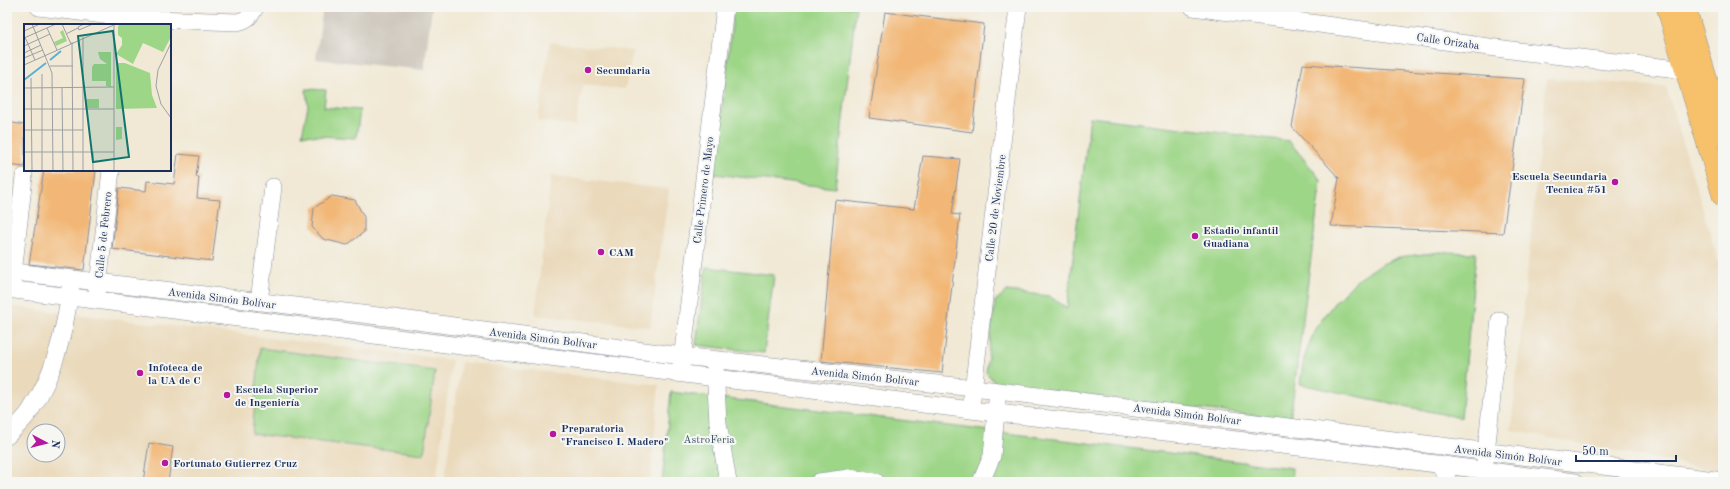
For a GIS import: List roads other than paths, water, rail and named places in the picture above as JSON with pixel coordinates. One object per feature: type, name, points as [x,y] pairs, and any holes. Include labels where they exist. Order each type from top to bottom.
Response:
[{"type":"main road","points":[[1667,7],[1723,134]]},
{"type":"main road","points":[[1685,7],[1695,71],[1723,196]]},
{"type":"street","points":[[39,7],[128,17],[237,22],[245,20],[252,14],[256,7]]},
{"type":"street","name":"Calle Primero de Mayo","points":[[680,374],[725,7]]},
{"type":"street","name":"Calle 20 de Noviembre","points":[[971,410],[1018,7]]},
{"type":"street","name":"Calle Orizaba","points":[[1193,7],[1526,52],[1695,71]]},
{"type":"street","name":"Calle 5 de Febrero","points":[[96,300],[111,171]]},
{"type":"street","points":[[9,289],[10,272],[24,177]]},
{"type":"street","points":[[259,302],[273,187]]},
{"type":"street","name":"Avenida Simón Bolívar","points":[[10,272],[386,317],[682,356],[974,388],[1723,481]]},
{"type":"street","points":[[7,436],[30,412],[51,373],[65,326],[72,280]]},
{"type":"street","name":"Avenida Simón Bolívar","points":[[9,289],[971,410],[1351,453],[1575,482]]},
{"type":"street","points":[[384,337],[386,317]]},
{"type":"street","points":[[1484,470],[1500,320]]},
{"type":"street","points":[[715,360],[718,423],[728,478],[742,482]]},
{"type":"street","points":[[981,482],[992,456],[998,391]]},
{"type":"street","points":[[1439,464],[1448,482]]},
{"type":"street","points":[[819,482],[848,480],[871,482]]},
{"type":"place","name":"Secundaria","points":[[588,70]]},
{"type":"place","name":"Escuela Secundaria Tecnica #51","points":[[1615,182]]},
{"type":"place","name":"Estadio infantil Guadiana","points":[[1195,236]]},
{"type":"place","name":"CAM","points":[[601,252]]},
{"type":"place","name":"Infoteca de la UA de C","points":[[140,373]]},
{"type":"place","name":"Escuela Superior de Ingeniería","points":[[227,395]]},
{"type":"place","name":"Preparatoria \"Francisco I. Madero\"","points":[[553,434]]},
{"type":"place","name":"Fortunato Gutierrez Cruz","points":[[165,463]]},
{"type":"park label","name":"AstroFeria","points":[[709,439]]}]
